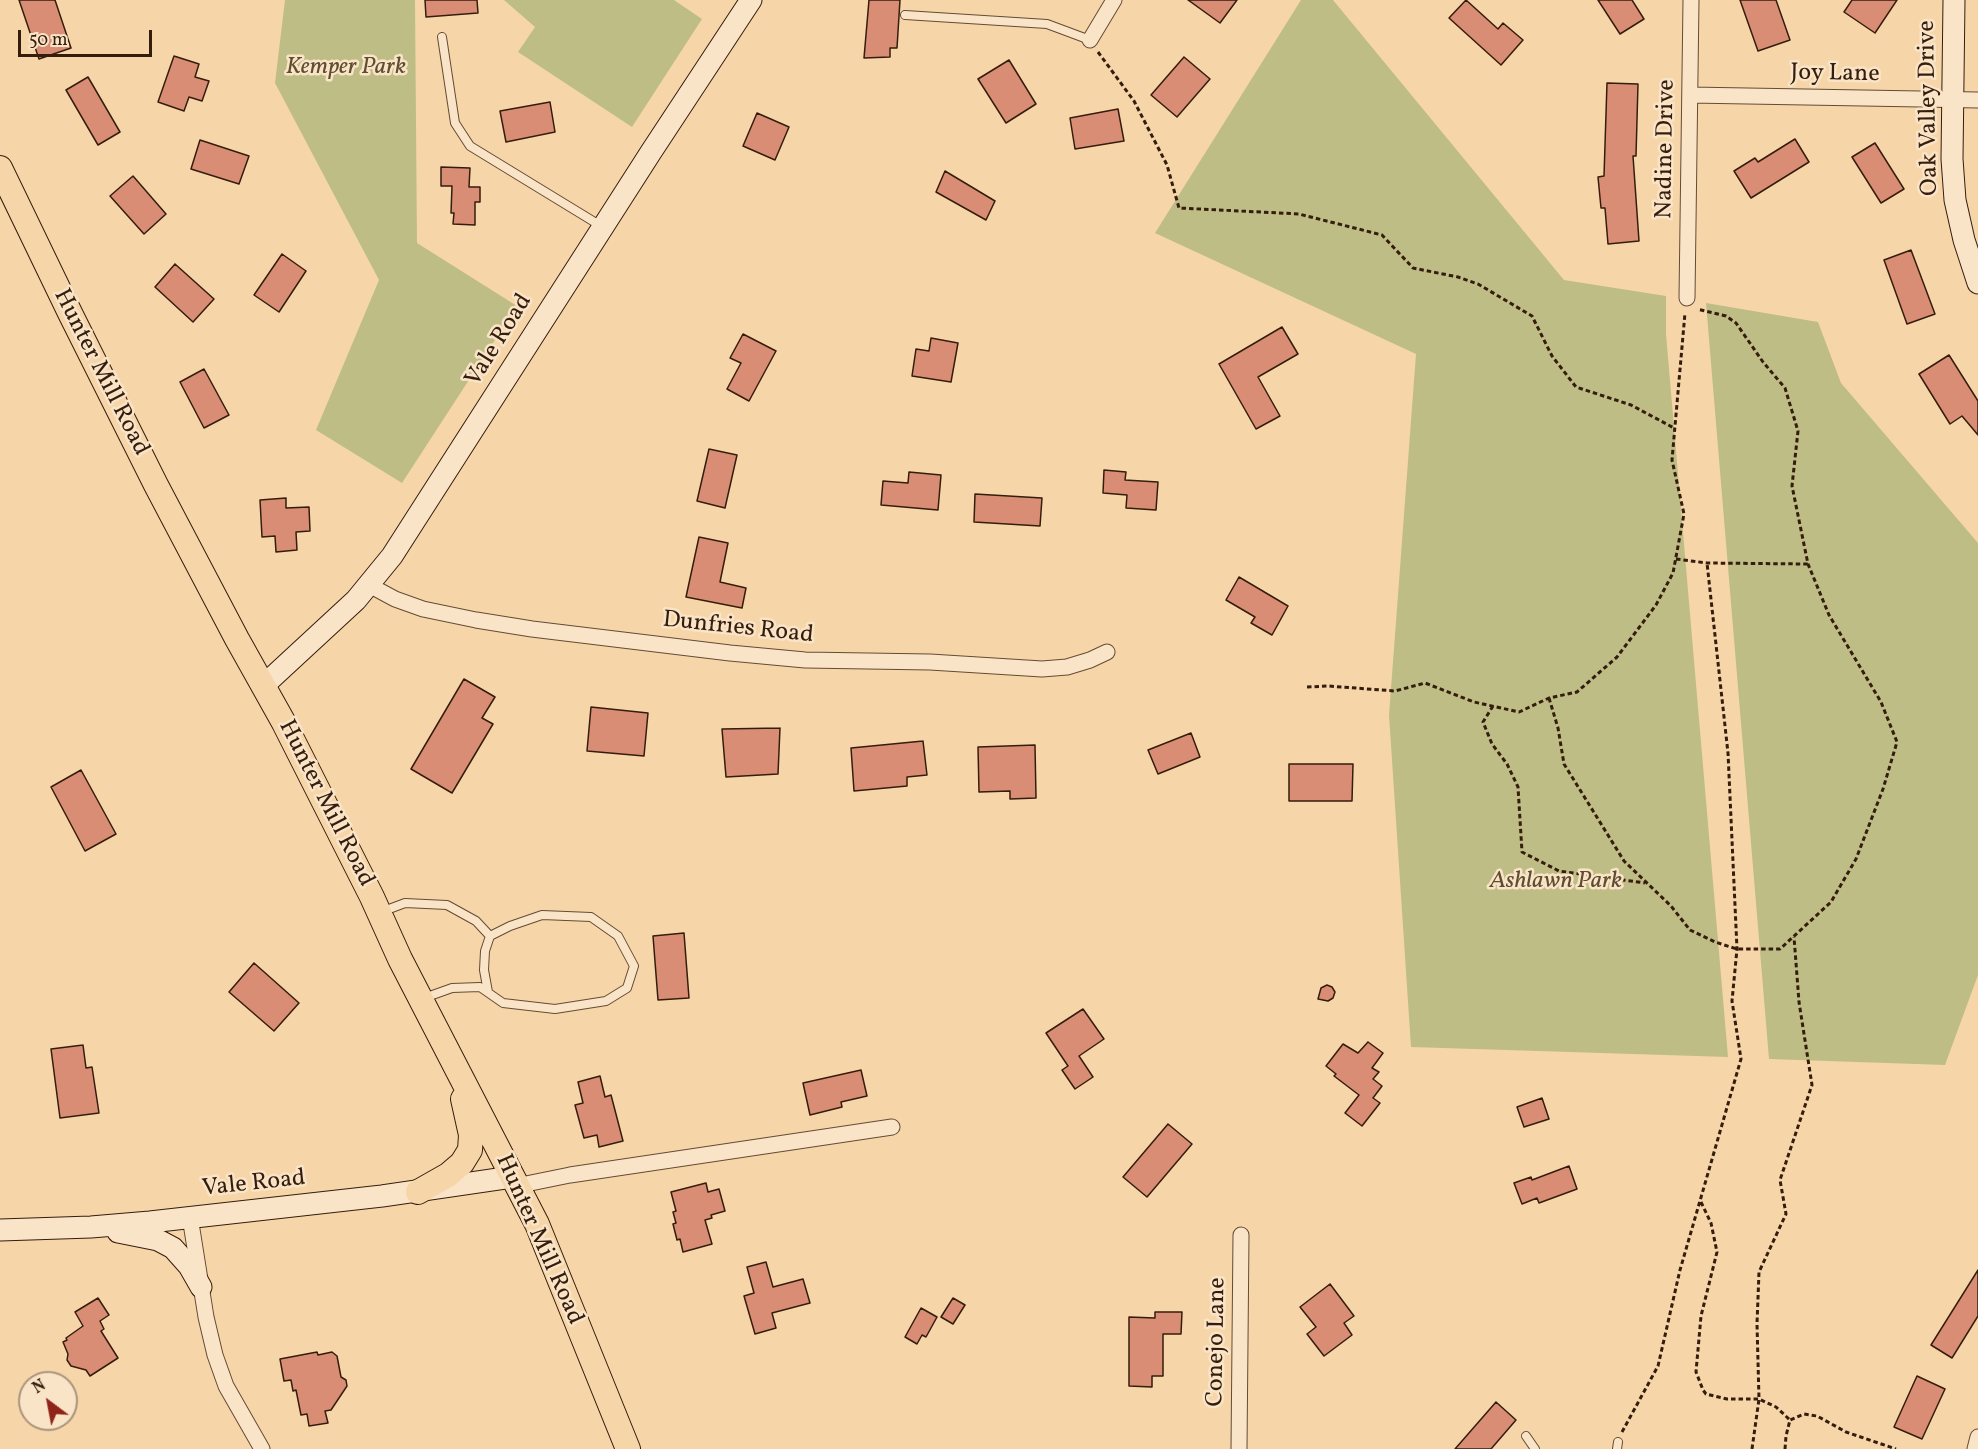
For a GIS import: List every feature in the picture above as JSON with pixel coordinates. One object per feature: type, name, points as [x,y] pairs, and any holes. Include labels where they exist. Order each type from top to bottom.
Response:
[{"type":"main road","name":"Vale Road","points":[[263,686],[369,585],[393,556],[751,0]]},
{"type":"main road","name":"Oak Valley Drive","points":[[1954,0],[1952,159],[1955,200],[1964,240],[1978,283]]},
{"type":"main road","name":"Hunter Mill Road","points":[[0,168],[145,463],[284,723],[421,999],[537,1224],[628,1449]]},
{"type":"main road","points":[[418,1191],[448,1175],[462,1163],[470,1150],[471,1136],[455,1065]]},
{"type":"main road","name":"Vale Road","points":[[0,1230],[91,1227],[514,1181]]},
{"type":"main road","points":[[91,1227],[158,1240],[166,1244],[180,1254],[201,1287]]},
{"type":"street","points":[[1090,40],[1114,0]]},
{"type":"street","name":"Nadine Drive","points":[[1686,302],[1691,0]]},
{"type":"street","name":"Joy Lane","points":[[1690,95],[1978,100]]},
{"type":"street","name":"Dunfries Road","points":[[369,585],[395,599],[423,609],[476,620],[729,653],[805,660],[930,662],[1042,669],[1067,667],[1107,652]]},
{"type":"street","points":[[514,1181],[570,1175],[892,1127]]},
{"type":"street","points":[[190,1217],[215,1355],[226,1386],[262,1449]]},
{"type":"street","name":"Conejo Lane","points":[[1239,1449],[1241,1235]]},
{"type":"street","points":[[1975,1449],[1978,1437]]},
{"type":"lane","points":[[905,15],[1047,24],[1090,40]]},
{"type":"lane","points":[[442,36],[455,123],[470,146],[603,227]]},
{"type":"lane","points":[[379,913],[405,903],[447,905],[476,921],[490,936]]},
{"type":"lane","points":[[421,999],[452,988],[480,987],[503,1003],[555,1010],[606,1001],[627,988],[634,966],[618,936],[591,917],[542,915],[490,936],[484,951],[484,970],[488,992]]},
{"type":"lane","points":[[1526,1436],[1535,1449]]},
{"type":"path","points":[[1090,40],[1134,101],[1167,165],[1179,208],[1299,214],[1382,235],[1413,268],[1458,277],[1478,284],[1532,316],[1552,356],[1576,387],[1631,405],[1674,428]]},
{"type":"path","points":[[1307,687],[1328,686],[1395,691],[1425,683],[1474,702],[1519,712],[1549,698],[1577,692],[1617,657],[1656,605],[1673,573],[1676,559],[1684,514],[1672,460],[1686,302],[1726,316],[1736,323],[1763,362],[1785,388],[1798,431],[1792,486],[1808,564],[1829,615],[1881,702],[1897,742],[1883,789],[1856,859],[1831,902],[1780,949],[1737,949],[1690,930],[1671,906],[1645,884],[1624,861],[1564,764],[1558,728],[1549,698]]},
{"type":"path","points":[[1676,559],[1707,562],[1808,564]]},
{"type":"path","points":[[1617,1446],[1625,1425],[1658,1366],[1680,1270],[1741,1059],[1732,1000],[1737,949],[1728,753],[1707,562]]},
{"type":"path","points":[[1493,706],[1483,722],[1492,744],[1507,764],[1518,787],[1522,852],[1559,871],[1645,884]]},
{"type":"path","points":[[1752,1449],[1759,1399],[1760,1272],[1786,1214],[1780,1180],[1812,1085],[1799,1002],[1794,937]]},
{"type":"path","points":[[1700,1200],[1710,1223],[1717,1252],[1701,1316],[1696,1371],[1706,1394],[1727,1399],[1759,1399],[1776,1407],[1791,1420]]},
{"type":"path","points":[[1791,1420],[1804,1414],[1817,1416],[1846,1432],[1896,1449]]},
{"type":"path","points":[[1785,1449],[1791,1420]]},
{"type":"green space","name":"Kemper Park","points":[[285,0],[415,0],[417,243],[517,306],[402,483],[316,430],[379,280],[275,83]]},
{"type":"green space","points":[[504,0],[674,0],[702,19],[632,127],[518,52],[535,27]]},
{"type":"green space","name":"Ashlawn Park","points":[[1301,0],[1333,0],[1564,280],[1666,296],[1666,334],[1728,1057],[1411,1047],[1389,715],[1416,354],[1155,233]]},
{"type":"green space","points":[[1706,303],[1818,322],[1841,383],[1978,543],[1978,975],[1945,1065],[1769,1059]]},
{"type":"building","points":[[19,0],[55,0],[71,48],[39,59]]},
{"type":"building","points":[[425,0],[477,0],[478,13],[426,17]]},
{"type":"building","points":[[869,0],[900,0],[897,48],[890,48],[890,57],[864,58]]},
{"type":"building","points":[[1188,0],[1237,0],[1220,23]]},
{"type":"building","points":[[1466,0],[1498,29],[1503,23],[1523,40],[1501,65],[1449,18]]},
{"type":"building","points":[[1598,0],[1632,0],[1644,19],[1620,34]]},
{"type":"building","points":[[1740,0],[1776,0],[1790,40],[1758,51]]},
{"type":"building","points":[[1852,0],[1897,0],[1875,33],[1844,12]]},
{"type":"building","points":[[174,56],[199,64],[195,77],[209,81],[202,101],[189,97],[184,111],[158,102]]},
{"type":"building","points":[[1184,57],[1210,79],[1177,117],[1151,95]]},
{"type":"building","points":[[1009,60],[1036,104],[1006,123],[978,79]]},
{"type":"building","points":[[88,77],[120,132],[98,145],[66,90]]},
{"type":"building","points":[[1607,83],[1638,84],[1636,156],[1633,156],[1639,241],[1608,244],[1605,208],[1601,208],[1598,177],[1604,176]]},
{"type":"building","points":[[550,102],[555,132],[506,142],[500,111]]},
{"type":"building","points":[[1118,109],[1124,141],[1075,149],[1070,118]]},
{"type":"building","points":[[757,113],[789,127],[775,160],[743,146]]},
{"type":"building","points":[[1795,139],[1809,162],[1751,198],[1734,171],[1755,158],[1758,162]]},
{"type":"building","points":[[200,140],[249,156],[239,184],[191,169]]},
{"type":"building","points":[[1875,143],[1904,189],[1881,203],[1852,157]]},
{"type":"building","points":[[441,167],[470,168],[469,187],[480,187],[480,202],[475,202],[475,225],[453,224],[452,186],[441,186]]},
{"type":"building","points":[[945,171],[995,201],[986,220],[936,192]]},
{"type":"building","points":[[133,176],[166,214],[144,234],[110,196]]},
{"type":"building","points":[[1911,250],[1935,314],[1907,324],[1884,260]]},
{"type":"building","points":[[282,254],[306,271],[279,312],[254,295]]},
{"type":"building","points":[[175,264],[214,299],[193,322],[155,287]]},
{"type":"building","points":[[1282,327],[1298,354],[1258,377],[1280,416],[1256,429],[1219,364]]},
{"type":"building","points":[[743,334],[776,351],[749,401],[727,389],[741,363],[730,358]]},
{"type":"building","points":[[931,338],[958,343],[951,382],[912,376],[916,349],[929,351]]},
{"type":"building","points":[[1949,355],[1978,401],[1978,435],[1962,416],[1950,424],[1919,374]]},
{"type":"building","points":[[204,369],[229,415],[204,428],[180,382]]},
{"type":"building","points":[[709,449],[737,455],[725,508],[697,501]]},
{"type":"building","points":[[1104,470],[1126,472],[1125,480],[1158,482],[1156,510],[1126,508],[1127,495],[1103,493]]},
{"type":"building","points":[[909,472],[941,475],[938,510],[881,505],[883,481],[908,483]]},
{"type":"building","points":[[975,494],[1042,498],[1040,526],[974,522]]},
{"type":"building","points":[[286,498],[286,508],[309,507],[310,531],[296,532],[297,550],[276,552],[275,536],[262,537],[260,500]]},
{"type":"building","points":[[699,537],[728,543],[720,582],[746,588],[742,608],[686,597]]},
{"type":"building","points":[[1239,577],[1288,606],[1272,635],[1251,623],[1255,617],[1226,600]]},
{"type":"building","points":[[464,679],[495,697],[482,718],[493,724],[452,793],[411,769]]},
{"type":"building","points":[[591,707],[648,713],[644,756],[587,751]]},
{"type":"building","points":[[780,728],[778,774],[726,777],[722,729]]},
{"type":"building","points":[[1191,733],[1200,757],[1158,774],[1148,750]]},
{"type":"building","points":[[923,741],[927,775],[907,777],[907,786],[854,791],[851,748]]},
{"type":"building","points":[[1035,745],[1036,798],[1010,799],[1010,791],[979,792],[978,747]]},
{"type":"building","points":[[1289,764],[1353,764],[1352,801],[1289,801]]},
{"type":"building","points":[[81,770],[116,834],[85,851],[51,787]]},
{"type":"building","points":[[684,933],[689,998],[658,1000],[653,936]]},
{"type":"building","points":[[254,963],[299,1003],[274,1031],[229,992]]},
{"type":"building","points":[[1327,985],[1335,992],[1333,998],[1328,1001],[1318,999],[1321,988]]},
{"type":"building","points":[[1083,1009],[1104,1039],[1079,1056],[1093,1077],[1075,1089],[1062,1070],[1068,1066],[1046,1033]]},
{"type":"building","points":[[1368,1042],[1383,1053],[1372,1068],[1379,1072],[1373,1079],[1382,1086],[1373,1098],[1380,1103],[1362,1126],[1345,1113],[1359,1095],[1334,1076],[1336,1074],[1326,1066],[1343,1044],[1358,1053]]},
{"type":"building","points":[[83,1045],[86,1068],[92,1067],[99,1113],[60,1118],[51,1049]]},
{"type":"building","points":[[861,1070],[867,1096],[841,1102],[842,1107],[810,1115],[803,1083]]},
{"type":"building","points":[[600,1076],[605,1097],[611,1095],[623,1141],[599,1147],[597,1135],[584,1138],[575,1105],[583,1103],[578,1082]]},
{"type":"building","points":[[1542,1098],[1549,1119],[1524,1127],[1517,1107]]},
{"type":"building","points":[[1168,1124],[1192,1144],[1147,1197],[1123,1177]]},
{"type":"building","points":[[1569,1166],[1577,1189],[1539,1203],[1537,1198],[1522,1204],[1514,1183],[1531,1177],[1532,1180]]},
{"type":"building","points":[[706,1183],[708,1192],[719,1189],[725,1211],[711,1215],[712,1218],[705,1220],[712,1244],[683,1252],[673,1224],[676,1223],[673,1212],[676,1211],[671,1192]]},
{"type":"building","points":[[766,1262],[773,1287],[803,1279],[810,1303],[772,1313],[776,1328],[755,1334],[744,1296],[754,1293],[747,1267]]},
{"type":"building","points":[[1978,1270],[1978,1316],[1952,1358],[1931,1345]]},
{"type":"building","points":[[1330,1284],[1354,1316],[1344,1323],[1352,1335],[1324,1356],[1307,1334],[1316,1327],[1300,1307]]},
{"type":"building","points":[[98,1298],[109,1315],[100,1321],[104,1329],[101,1331],[118,1358],[90,1376],[86,1370],[71,1366],[67,1360],[68,1354],[63,1342],[83,1326],[75,1312]]},
{"type":"building","points":[[953,1298],[965,1305],[953,1324],[941,1317]]},
{"type":"building","points":[[921,1308],[937,1317],[926,1337],[922,1335],[917,1344],[905,1337]]},
{"type":"building","points":[[1155,1312],[1182,1312],[1181,1334],[1163,1334],[1163,1376],[1152,1376],[1152,1387],[1129,1386],[1129,1317],[1155,1318]]},
{"type":"building","points":[[317,1352],[318,1355],[332,1352],[337,1356],[341,1377],[346,1380],[347,1386],[331,1410],[325,1411],[328,1423],[309,1426],[307,1414],[301,1415],[296,1390],[293,1391],[291,1380],[284,1381],[280,1359]]},
{"type":"building","points":[[1917,1376],[1945,1389],[1922,1439],[1894,1427]]},
{"type":"building","points":[[1496,1402],[1516,1420],[1491,1449],[1455,1449]]}]
